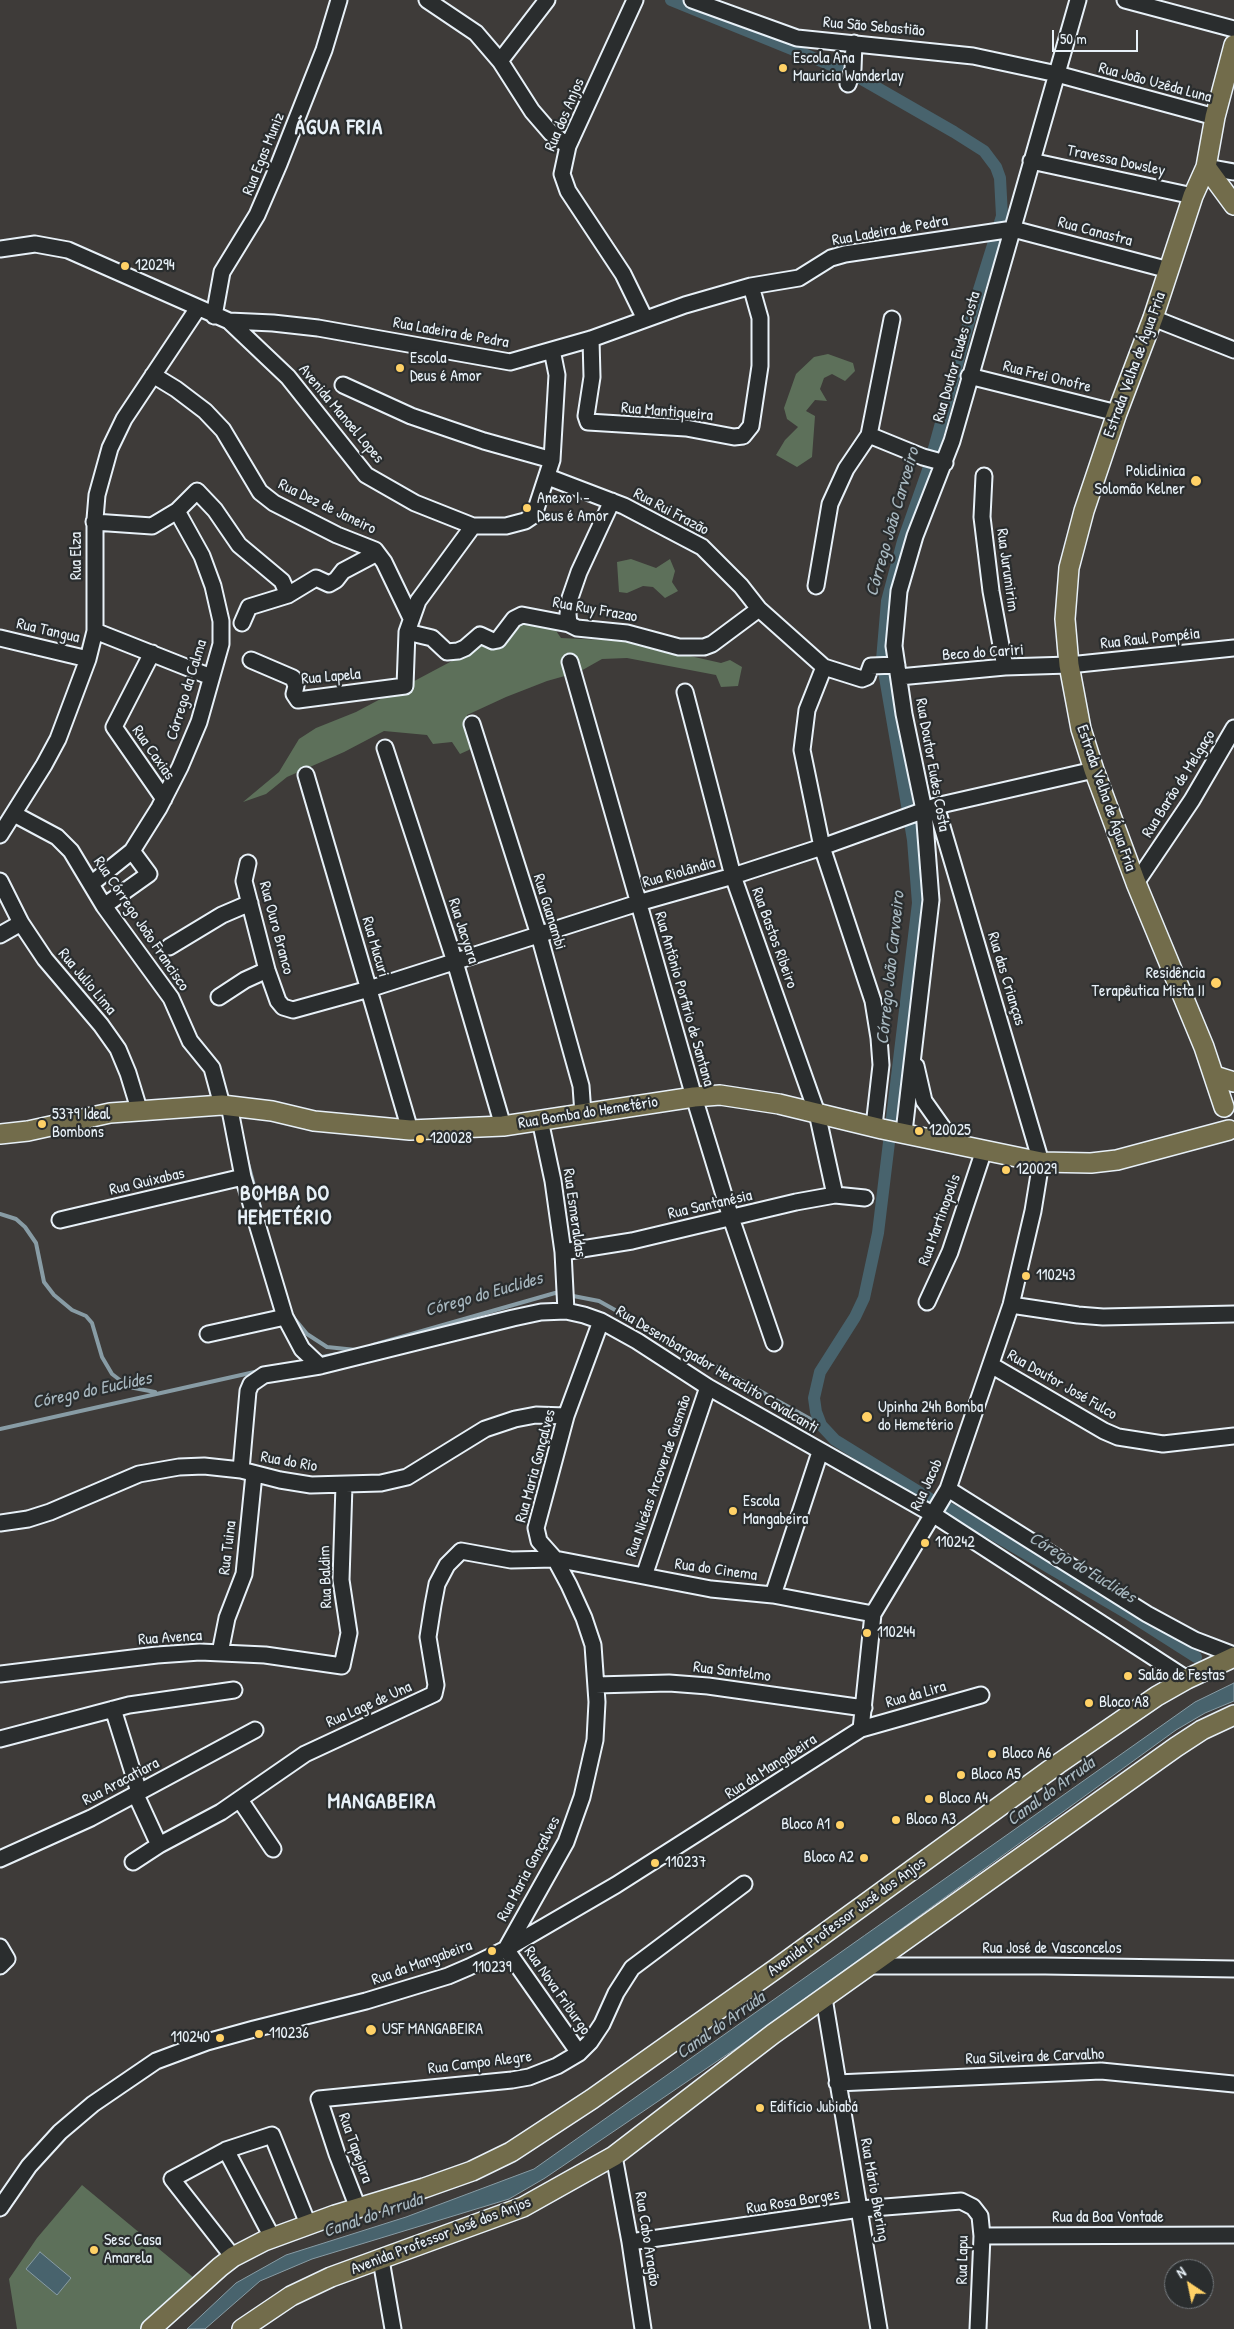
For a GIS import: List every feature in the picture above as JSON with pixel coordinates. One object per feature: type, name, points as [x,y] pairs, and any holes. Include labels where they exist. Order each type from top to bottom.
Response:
[{"type":"main road","name":"Estrada Velha de Água Fria","points":[[1228,1117],[1215,1076],[1136,884],[1094,770],[1081,729],[1069,665],[1065,620],[1069,568],[1084,512],[1117,413],[1153,318],[1193,196],[1206,167],[1215,117],[1234,45]]},
{"type":"main road","points":[[1206,167],[1234,205]]},
{"type":"main road","points":[[1215,1076],[1234,1082]]},
{"type":"main road","name":"Rua Bomba do Hemetério","points":[[0,1134],[28,1131],[110,1112],[225,1105],[272,1111],[314,1121],[410,1130],[503,1126],[694,1096],[720,1095],[817,1113],[1041,1162],[1091,1164],[1148,1153],[1171,1145],[1228,1117]]},
{"type":"main road","name":"Avenida Professor José dos Anjos","points":[[151,2329],[164,2323],[201,2282],[233,2257],[272,2237],[472,2171],[511,2152],[554,2125],[777,1968],[1058,1764],[1186,1679],[1234,1656]]},
{"type":"main road","name":"Avenida Professor José dos Anjos","points":[[250,2326],[291,2296],[331,2277],[523,2207],[614,2156],[824,1998],[1176,1747],[1202,1730],[1234,1715]]},
{"type":"street","name":"Rua Egas Muniz","points":[[214,316],[222,272],[257,215],[279,164],[324,50],[339,0]]},
{"type":"street","points":[[427,0],[476,33],[500,61],[532,111],[550,133],[568,146]]},
{"type":"street","points":[[500,61],[547,0]]},
{"type":"street","name":"Rua dos Anjos","points":[[636,0],[568,146],[562,166],[563,180],[623,274],[645,319]]},
{"type":"street","name":"Rua São Sebastião","points":[[692,0],[785,35],[973,56],[1057,74]]},
{"type":"street","name":"Rua Doutor Eudes Costa","points":[[914,1052],[931,900],[924,810],[889,668],[894,646],[899,591],[915,536],[970,376],[1009,229],[1078,0]]},
{"type":"street","points":[[1125,0],[1234,29]]},
{"type":"street","points":[[848,84],[853,69],[854,43]]},
{"type":"street","name":"Rua João Uzêda Luna","points":[[1057,74],[1215,117]]},
{"type":"street","name":"Travessa Dowsley","points":[[1031,161],[1193,196]]},
{"type":"street","points":[[1206,167],[1234,172]]},
{"type":"street","name":"Rua Ladeira de Pedra","points":[[0,249],[35,244],[68,250],[229,321],[318,328],[501,361],[521,360],[591,339],[645,319],[751,286],[800,278],[830,258],[845,254],[1009,229]]},
{"type":"street","name":"Rua Canastra","points":[[1009,229],[1169,270]]},
{"type":"street","name":"Rua Mantiqueira","points":[[591,339],[592,377],[586,416],[588,422],[686,428],[734,437],[743,436],[752,426],[760,366],[760,318],[751,286]]},
{"type":"street","name":"Rua Elza","points":[[1,829],[14,814],[58,739],[88,659],[94,630],[94,522],[97,495],[110,448],[124,419],[198,308]]},
{"type":"street","points":[[1153,318],[1234,350]]},
{"type":"street","points":[[816,586],[830,504],[846,469],[869,435],[892,319]]},
{"type":"street","name":"Avenida Manoel Lopes","points":[[229,321],[288,377],[366,475],[415,503],[473,526],[506,526],[533,517],[552,460],[557,375],[552,350]]},
{"type":"street","name":"Rua Dez de Janeiro","points":[[152,375],[176,388],[205,411],[223,430],[260,492],[274,503],[377,552],[384,562],[409,625]]},
{"type":"street","name":"Rua Frei Onofre","points":[[970,376],[1117,413]]},
{"type":"street","points":[[343,385],[411,416],[484,441],[552,460]]},
{"type":"street","points":[[869,435],[923,457],[941,462]]},
{"type":"street","name":"Rua Rui Frazão","points":[[548,476],[612,501],[702,547],[741,586],[758,609],[824,667]]},
{"type":"street","name":"Rua Jurumirim","points":[[984,476],[982,517],[991,591],[1005,667]]},
{"type":"street","points":[[94,522],[152,526],[177,511],[198,491],[240,545],[282,581],[288,596]]},
{"type":"street","points":[[570,624],[568,614],[573,590],[612,501]]},
{"type":"street","name":"Córrego da Calma","points":[[91,884],[132,851],[164,799],[199,722],[221,644],[221,621],[218,604],[202,556],[177,511]]},
{"type":"street","name":"Rua Dez de Janeiro","points":[[405,686],[409,625],[418,601],[473,526]]},
{"type":"street","points":[[242,623],[249,607],[288,596],[316,578],[329,584],[336,580],[342,571],[377,552]]},
{"type":"street","name":"Rua Ruy Frazao","points":[[409,625],[432,638],[447,652],[465,648],[480,635],[493,641],[498,640],[514,619],[522,615],[570,624],[577,628],[627,633],[679,647],[704,647],[712,644],[758,609]]},
{"type":"street","points":[[94,630],[211,677]]},
{"type":"street","name":"Rua Tangua","points":[[0,638],[88,659]]},
{"type":"street","name":"Rua Raul Pompéia","points":[[1069,665],[1234,648]]},
{"type":"street","name":"Rua Caxias","points":[[152,653],[114,728],[164,799]]},
{"type":"street","name":"Rua Lapela","points":[[251,660],[293,678],[296,686],[294,694],[298,700],[405,686]]},
{"type":"street","name":"Rua Antônio Porfirio de Santana","points":[[570,662],[694,1096],[731,1218],[774,1342]]},
{"type":"street","name":"Beco do Cariri","points":[[889,668],[1069,665]]},
{"type":"street","points":[[889,668],[869,668],[866,677],[862,679],[824,667],[807,710],[802,750],[822,848],[873,1001],[889,1129]]},
{"type":"street","name":"Rua Bastos Ribeiro","points":[[685,692],[733,876],[817,1113],[835,1195]]},
{"type":"street","name":"Rua Guanambi","points":[[472,724],[539,935],[581,1086],[583,1114]]},
{"type":"street","name":"Rua Barão de Melgaço","points":[[1136,884],[1192,800],[1232,734]]},
{"type":"street","name":"Rua Jacyara","points":[[385,748],[455,962],[503,1126]]},
{"type":"street","name":"Rua Riolândia","points":[[278,1001],[283,1007],[293,1010],[369,989],[638,903],[822,848],[924,810],[1094,770]]},
{"type":"street","name":"Rua Mucuri","points":[[306,774],[410,1130]]},
{"type":"street","name":"Rua das Crianças","points":[[924,810],[1041,1162]]},
{"type":"street","name":"Rua Córrego João Francisco","points":[[14,814],[57,837],[71,852],[104,906],[171,998],[188,1037],[212,1068],[225,1105],[243,1177],[285,1317],[302,1349],[316,1363]]},
{"type":"street","points":[[104,906],[149,874],[132,851]]},
{"type":"street","name":"Rua Ouro Branco","points":[[248,863],[244,881],[267,970],[278,1001]]},
{"type":"street","name":"Rua Julio Lima","points":[[0,881],[21,923],[44,959],[101,1025],[118,1050],[128,1073],[138,1109]]},
{"type":"street","points":[[169,947],[222,915],[250,903]]},
{"type":"street","points":[[0,935],[21,923]]},
{"type":"street","points":[[219,997],[245,980],[267,970]]},
{"type":"street","points":[[889,1129],[914,1052]]},
{"type":"street","points":[[914,1052],[924,1101],[953,1142]]},
{"type":"street","name":"Rua Esmeraldas","points":[[540,1120],[553,1181],[563,1252],[566,1307]]},
{"type":"street","name":"Rua Martinopolis","points":[[927,1302],[950,1252],[984,1150]]},
{"type":"street","name":"Rua Jacob","points":[[860,1729],[864,1708],[866,1661],[872,1614],[948,1490],[1011,1305],[1033,1211],[1041,1162]]},
{"type":"street","name":"Rua Quixabas","points":[[60,1220],[243,1177]]},
{"type":"street","name":"Rua Santanésia","points":[[563,1252],[632,1241],[796,1202],[835,1195],[865,1198]]},
{"type":"street","points":[[1011,1305],[1078,1316],[1234,1314]]},
{"type":"street","name":"Rua Desembargador Heraclito Cavalcanti","points":[[316,1363],[352,1357],[566,1307],[601,1322],[637,1341],[708,1387],[934,1515],[1186,1679]]},
{"type":"street","points":[[208,1334],[285,1317]]},
{"type":"street","name":"Rua Maria Gonçalves","points":[[506,1949],[566,1842],[575,1820],[595,1740],[596,1685],[593,1645],[584,1618],[569,1585],[554,1559],[540,1541],[536,1528],[566,1416],[601,1322]]},
{"type":"street","name":"Rua Tuina","points":[[220,1653],[227,1618],[244,1574],[248,1472],[248,1391],[251,1384],[264,1375],[316,1363]]},
{"type":"street","name":"Rua Doutor José Fulco","points":[[991,1365],[1104,1431],[1118,1436],[1162,1444],[1234,1436]]},
{"type":"street","name":"Rua Nicéas Arcoverde Gusmão","points":[[644,1576],[708,1387]]},
{"type":"street","name":"Rua do Rio","points":[[0,1523],[28,1519],[140,1474],[160,1469],[204,1466],[248,1472],[311,1485],[381,1483],[407,1477],[485,1429],[515,1418],[536,1415],[566,1416]]},
{"type":"street","points":[[773,1596],[820,1452]]},
{"type":"street","name":"Rua Baldim","points":[[342,1666],[350,1633],[341,1580],[344,1485]]},
{"type":"street","points":[[948,1490],[1147,1614],[1195,1640],[1234,1656]]},
{"type":"street","name":"Rua Lage de Una","points":[[133,1862],[159,1845],[240,1800],[305,1754],[434,1694],[436,1685],[429,1650],[428,1628],[437,1584],[447,1565],[458,1553],[467,1551],[511,1560],[554,1559]]},
{"type":"street","name":"Rua do Cinema","points":[[554,1559],[711,1589],[773,1596],[872,1614]]},
{"type":"street","name":"Rua Avenca","points":[[0,1674],[157,1655],[220,1653],[266,1655],[342,1666]]},
{"type":"street","name":"Rua Santelmo","points":[[596,1685],[669,1683],[708,1686],[864,1708]]},
{"type":"street","points":[[0,1739],[113,1709],[234,1690]]},
{"type":"street","name":"Rua da Lira","points":[[860,1729],[981,1695]]},
{"type":"street","points":[[113,1709],[137,1794],[159,1845]]},
{"type":"street","name":"Rua da Mangabeira","points":[[0,2208],[28,2166],[60,2132],[93,2104],[156,2061],[215,2040],[366,2002],[448,1976],[506,1949],[682,1844],[860,1729]]},
{"type":"street","name":"Rua Aracatiara","points":[[0,1859],[137,1794],[255,1730]]},
{"type":"street","points":[[240,1800],[272,1849]]},
{"type":"street","name":"Rua Campo Alegre","points":[[319,2099],[512,2080],[543,2072],[579,2053],[602,2024],[616,1993],[632,1968],[744,1884]]},
{"type":"street","name":"Rua Nova Friburgo","points":[[506,1949],[579,2053]]},
{"type":"street","name":"Rua José de Vasconcelos","points":[[869,1966],[1234,1969]]},
{"type":"street","name":"Rua Mário Bhering","points":[[824,1998],[879,2329]]},
{"type":"street","name":"Rua Silveira de Carvalho","points":[[838,2083],[1101,2071],[1234,2084]]},
{"type":"street","name":"Rua Tapejara","points":[[319,2099],[337,2154],[358,2208]]},
{"type":"street","points":[[233,2257],[172,2179],[226,2150],[272,2135],[308,2224]]},
{"type":"street","points":[[226,2150],[272,2237]]},
{"type":"street","name":"Rua Cabo Aragão","points":[[614,2156],[630,2242],[643,2329]]},
{"type":"street","name":"Rua Rosa Borges","points":[[630,2242],[860,2209],[962,2201]]},
{"type":"street","name":"Rua Lapu","points":[[962,2201],[973,2206],[980,2216],[982,2236],[978,2329]]},
{"type":"street","name":"Rua da Boa Vontade","points":[[982,2236],[1234,2235]]},
{"type":"street","points":[[381,2260],[393,2329]]},
{"type":"green space","points":[[828,354],[853,363],[855,371],[845,381],[832,374],[824,378],[820,389],[827,401],[815,400],[806,411],[815,416],[812,457],[797,467],[776,455],[785,440],[798,427],[787,419],[784,408],[796,374],[814,357]]},
{"type":"green space","points":[[631,559],[656,568],[670,559],[675,571],[672,582],[678,591],[665,598],[653,587],[643,586],[627,593],[619,592],[617,562]]},
{"type":"green space","points":[[531,613],[550,622],[561,638],[624,641],[721,663],[730,660],[742,667],[738,686],[721,687],[716,675],[627,658],[602,659],[579,672],[547,681],[467,715],[466,727],[471,749],[460,754],[452,742],[433,744],[427,735],[384,731],[344,752],[287,777],[266,794],[243,802],[279,772],[299,739],[316,728],[356,712],[482,645],[515,627]]},
{"type":"green space","name":"Sesc Casa Amarela","points":[[82,2185],[194,2278],[141,2329],[17,2329],[9,2279],[37,2238]]},
{"type":"water","points":[[1234,1683],[1234,1701],[1205,1713],[1176,1730],[741,2045],[545,2178],[509,2199],[312,2259],[260,2281],[205,2329],[187,2329],[236,2283],[286,2255],[406,2217],[534,2169],[1195,1702]]},
{"type":"water","points":[[40,2252],[71,2278],[57,2295],[26,2269]]},
{"type":"waterway","name":"Córrego João Carvoeiro","points":[[671,0],[853,74],[984,151],[996,167],[1000,178],[1002,216],[968,325],[928,470],[903,541],[887,601],[882,660],[913,840],[918,903],[878,1233],[864,1298],[855,1317],[820,1372],[814,1398],[816,1412],[821,1425],[835,1440],[932,1500]]},
{"type":"waterway","points":[[246,1156],[264,1222]]},
{"type":"waterway","points":[[0,1214],[16,1219],[25,1227],[36,1243],[44,1282],[54,1295],[72,1310],[86,1316],[92,1323],[102,1357],[112,1374],[129,1387],[155,1392]]},
{"type":"waterway","name":"Córego do Euclides","points":[[373,1345],[555,1293],[561,1294]]},
{"type":"waterway","name":"Córego do Euclides","points":[[568,1295],[599,1301],[821,1425]]},
{"type":"waterway","points":[[293,1317],[307,1334],[327,1347],[356,1350]]},
{"type":"waterway","name":"Córego do Euclides","points":[[317,1358],[337,1354]]},
{"type":"waterway","name":"Córego do Euclides","points":[[0,1429],[259,1371]]},
{"type":"waterway","name":"Córego do Euclides","points":[[950,1509],[1127,1613],[1196,1657]]},
{"type":"place","name":"Escola Ana Mauricia Wanderlay","points":[[783,68]]},
{"type":"place","name":"120294","points":[[125,266]]},
{"type":"place","name":"Escola Deus é Amor","points":[[400,368]]},
{"type":"place","name":"Policlinica Solomão Kelner","points":[[1196,481]]},
{"type":"place","name":"Anexo I - Deus é Amor","points":[[527,508]]},
{"type":"place","name":"Residência Terapêutica Mista II","points":[[1216,983]]},
{"type":"place","name":"5379 Ideal Bombons","points":[[42,1124]]},
{"type":"place","name":"120025","points":[[919,1131]]},
{"type":"place","name":"120028","points":[[420,1139]]},
{"type":"place","name":"120029","points":[[1006,1170]]},
{"type":"place","name":"110243","points":[[1026,1276]]},
{"type":"place","name":"Upinha 24h Bomba do Hemetério","points":[[867,1417]]},
{"type":"place","name":"Escola Mangabeira","points":[[733,1511]]},
{"type":"place","name":"110242","points":[[925,1543]]},
{"type":"place","name":"110244","points":[[867,1633]]},
{"type":"place","name":"Salão de Festas","points":[[1128,1676]]},
{"type":"place","name":"Bloco A8","points":[[1089,1703]]},
{"type":"place","name":"Bloco A6","points":[[992,1754]]},
{"type":"place","name":"Bloco A5","points":[[961,1775]]},
{"type":"place","name":"Bloco A4","points":[[929,1799]]},
{"type":"place","name":"Bloco A3","points":[[896,1820]]},
{"type":"place","name":"Bloco A1","points":[[840,1825]]},
{"type":"place","name":"Bloco A2","points":[[864,1858]]},
{"type":"place","name":"110237","points":[[655,1863]]},
{"type":"place","name":"110239","points":[[492,1951]]},
{"type":"place","name":"USF MANGABEIRA","points":[[371,2030]]},
{"type":"place","name":"110236","points":[[259,2034]]},
{"type":"place","name":"110240","points":[[220,2038]]},
{"type":"place","name":"Edifício Jubiabá","points":[[760,2108]]},
{"type":"place","name":"Sesc Casa Amarela","points":[[94,2250]]},
{"type":"district","name":"ÁGUA FRIA","points":[[339,128]]},
{"type":"district","name":"BOMBA DO HEMETÉRIO","points":[[285,1206]]},
{"type":"district","name":"MANGABEIRA","points":[[382,1802]]},
{"type":"water label","name":"Canal do Arruda","points":[[1051,1792]]},
{"type":"water label","name":"Canal do Arruda","points":[[721,2026]]},
{"type":"water label","name":"Canal do Arruda","points":[[373,2216]]}]
